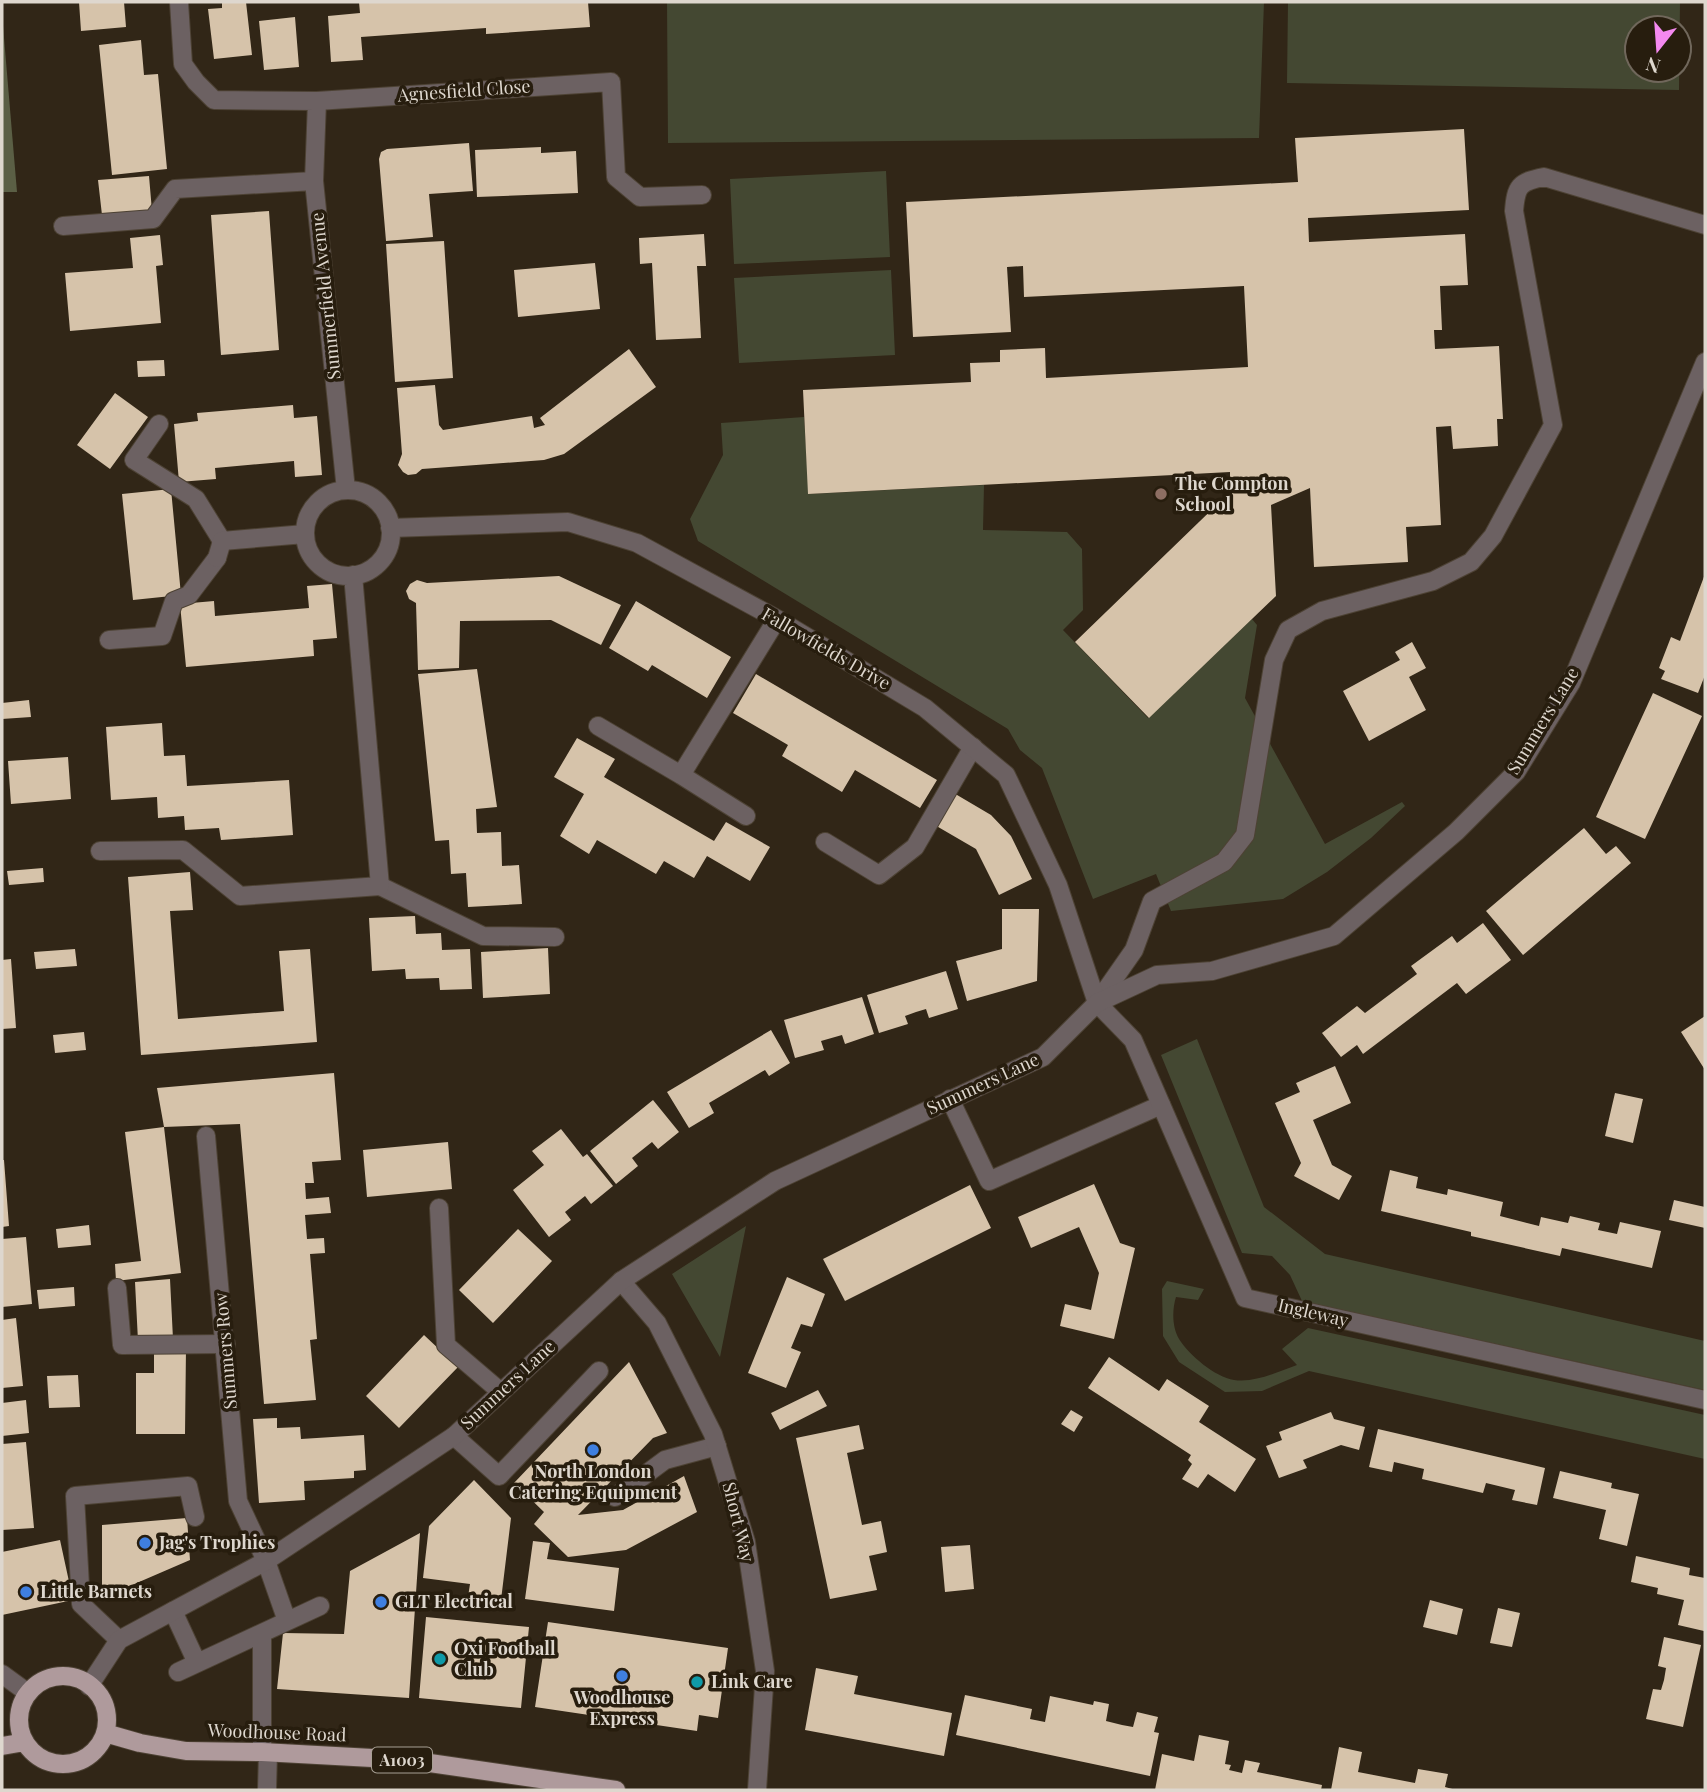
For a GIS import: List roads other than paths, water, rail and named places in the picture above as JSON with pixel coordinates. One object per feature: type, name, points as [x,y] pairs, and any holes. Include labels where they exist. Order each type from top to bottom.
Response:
[{"type":"main road","points":[[64,1676],[89,1686],[99,1695],[107,1720],[105,1733],[98,1746],[88,1756],[75,1762],[60,1764],[46,1761],[34,1754],[25,1742],[19,1717],[28,1693],[50,1678],[64,1676]]},
{"type":"main road","name":"Woodhouse Road","points":[[105,1733],[140,1743],[186,1751],[265,1752],[409,1760],[616,1790]]},
{"type":"main road","points":[[2,1746],[25,1742]]},
{"type":"street","name":"Agnesfield Close","points":[[179,2],[183,64],[214,100],[317,101],[611,82],[616,177],[640,197],[702,195]]},
{"type":"street","name":"Summerfield Avenue","points":[[317,101],[314,181],[346,490]]},
{"type":"street","points":[[1097,1003],[1134,950],[1152,901],[1224,862],[1245,835],[1274,660],[1288,630],[1322,611],[1433,581],[1471,562],[1493,536],[1553,425],[1514,211],[1516,192],[1525,181],[1544,177],[1705,225]]},
{"type":"street","points":[[63,226],[153,219],[175,189],[314,181]]},
{"type":"street","name":"Summers Lane","points":[[89,1686],[119,1640],[266,1560],[454,1436],[621,1281],[775,1181],[1043,1057],[1097,1003],[1157,975],[1212,971],[1334,936],[1456,832],[1516,772],[1570,683],[1705,362]]},
{"type":"street","points":[[159,424],[134,460],[196,499],[220,549]]},
{"type":"street","points":[[346,490],[370,496],[387,516],[390,528],[387,550],[382,560],[364,573],[354,575],[323,569],[310,554],[305,534],[306,523],[316,504],[325,497],[346,490]]},
{"type":"street","name":"Fallowfields Drive","points":[[390,528],[568,522],[637,543],[776,619],[925,708],[1006,775],[1058,885],[1097,1003]]},
{"type":"street","points":[[109,640],[162,636],[174,601],[190,595],[220,549],[305,534]]},
{"type":"street","points":[[354,575],[380,886]]},
{"type":"street","points":[[681,775],[776,619]]},
{"type":"street","points":[[598,726],[746,816]]},
{"type":"street","points":[[825,842],[879,875],[915,847],[973,747]]},
{"type":"street","points":[[100,851],[183,850],[240,896],[380,886],[483,936],[555,937]]},
{"type":"street","name":"Ingleway","points":[[1097,1003],[1133,1040],[1245,1298],[1705,1400]]},
{"type":"street","points":[[950,1099],[989,1181],[1161,1105]]},
{"type":"street","name":"Summers Row","points":[[206,1136],[238,1501],[266,1560],[287,1621]]},
{"type":"street","points":[[439,1208],[446,1345],[501,1392]]},
{"type":"street","name":"Short Way","points":[[621,1281],[657,1323],[713,1434],[746,1542],[765,1671],[757,1790]]},
{"type":"street","points":[[117,1288],[122,1345],[226,1344]]},
{"type":"street","points":[[454,1436],[499,1476],[600,1371]]},
{"type":"street","points":[[615,1497],[666,1460],[717,1446]]},
{"type":"street","points":[[119,1640],[81,1604],[75,1496],[188,1486],[195,1517]]},
{"type":"street","points":[[178,1672],[320,1606]]},
{"type":"street","points":[[173,1611],[197,1663]]},
{"type":"street","points":[[262,1633],[267,1790]]},
{"type":"street","points":[[2,1674],[28,1693]]},
{"type":"place","name":"The Compton School","points":[[1161,494]]},
{"type":"place","name":"North London Catering Equipment","points":[[593,1450]]},
{"type":"place","name":"Jag's Trophies","points":[[145,1543]]},
{"type":"place","name":"Little Barnets","points":[[26,1592]]},
{"type":"place","name":"GLT Electrical","points":[[381,1602]]},
{"type":"place","name":"Oxi Football Club","points":[[440,1659]]},
{"type":"place","name":"Woodhouse Express","points":[[622,1676]]},
{"type":"place","name":"Link Care","points":[[697,1682]]}]
